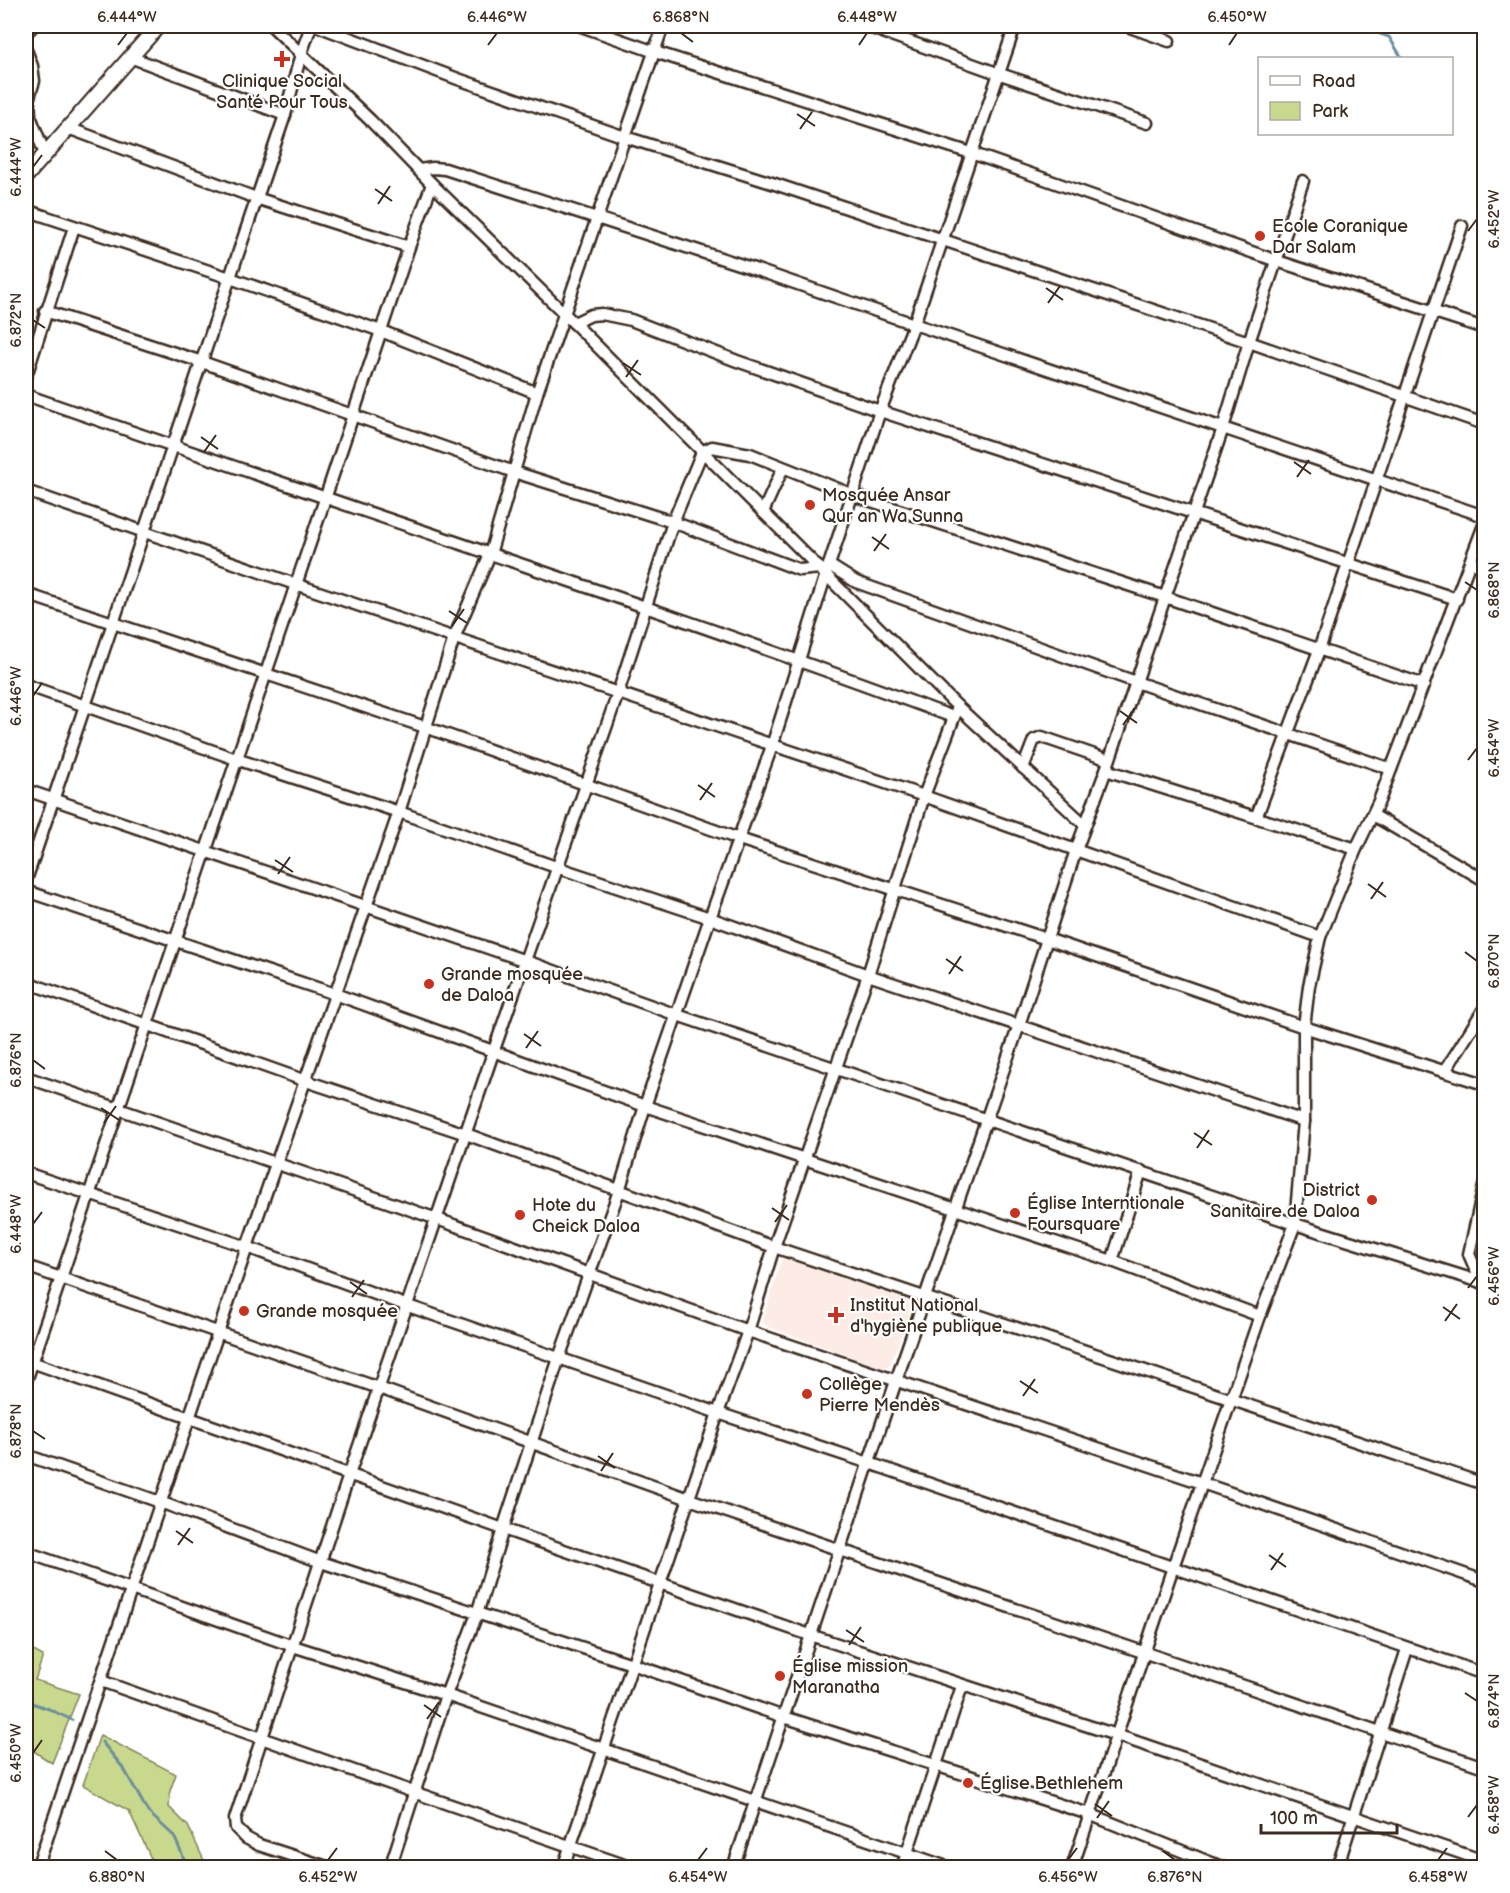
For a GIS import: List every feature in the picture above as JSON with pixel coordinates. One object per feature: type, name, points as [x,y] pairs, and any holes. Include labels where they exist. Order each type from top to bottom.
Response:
[{"type":"main road","points":[[26,176],[158,26]]},
{"type":"street","points":[[26,33],[33,26]]},
{"type":"street","points":[[272,26],[371,121],[763,512],[825,569],[956,712],[1023,768],[1085,825]]},
{"type":"street","points":[[26,880],[285,115],[311,26]]},
{"type":"street","points":[[318,26],[458,79],[625,137],[772,183],[1485,423]]},
{"type":"street","points":[[581,26],[655,52],[972,153],[1277,261],[1485,328]]},
{"type":"street","points":[[37,1868],[130,1588],[399,812],[454,638],[489,554],[537,393],[663,26]]},
{"type":"street","points":[[866,26],[1147,123]]},
{"type":"street","points":[[390,1868],[446,1695],[477,1614],[559,1358],[619,1191],[645,1106],[710,918],[772,746],[825,569],[853,495],[880,411],[914,324],[1015,26]]},
{"type":"street","points":[[1127,26],[1169,41]]},
{"type":"street","points":[[26,50],[32,66],[34,81],[29,97],[28,114],[45,154]]},
{"type":"street","points":[[130,57],[285,115]]},
{"type":"street","points":[[68,128],[256,198],[409,247]]},
{"type":"street","points":[[419,170],[445,168],[748,267],[1485,516]]},
{"type":"street","points":[[733,1868],[896,1381],[1019,1025],[1076,850],[1108,765],[1223,428],[1249,342],[1304,181]]},
{"type":"street","points":[[26,1380],[29,1361],[61,1278],[432,184]]},
{"type":"street","points":[[26,210],[381,331],[537,393]]},
{"type":"street","points":[[1256,818],[1319,650],[1462,226]]},
{"type":"street","points":[[26,376],[45,311],[74,227]]},
{"type":"street","points":[[45,311],[202,362],[514,472],[674,522],[800,570],[825,569],[1136,682],[1391,769]]},
{"type":"street","points":[[574,323],[591,315],[602,314],[631,320],[737,362],[880,411],[1457,599]]},
{"type":"street","points":[[26,395],[325,499],[956,712]]},
{"type":"street","points":[[330,1868],[259,1845],[246,1838],[236,1828],[235,1820],[556,867],[618,693],[674,522],[702,452],[712,447],[750,454],[853,495],[1424,685]]},
{"type":"street","points":[[763,512],[783,468]]},
{"type":"street","points":[[26,491],[924,796],[1320,937]]},
{"type":"street","points":[[1072,1868],[1202,1483],[1260,1316],[1295,1224],[1304,1121],[1304,1027],[1309,986],[1320,937],[1391,769],[1485,525]]},
{"type":"street","points":[[1472,562],[1485,568]]},
{"type":"street","points":[[26,594],[586,783],[739,839],[1047,939],[1304,1027],[1485,1084]]},
{"type":"street","points":[[26,685],[236,759],[710,918],[868,975],[1304,1121]]},
{"type":"street","points":[[563,1868],[868,975],[924,796],[956,712]]},
{"type":"street","points":[[1023,768],[1034,740],[1042,737],[1108,765],[1256,818],[1356,849]]},
{"type":"street","points":[[26,790],[206,850],[677,1015],[1295,1224],[1483,1283]]},
{"type":"street","points":[[1372,815],[1485,880]]},
{"type":"street","points":[[26,891],[335,994],[645,1106],[1112,1261],[1260,1316]]},
{"type":"street","points":[[26,982],[306,1081],[466,1134],[774,1247],[1485,1484]]},
{"type":"street","points":[[1445,1071],[1485,1009]]},
{"type":"street","points":[[26,1077],[437,1219],[748,1331],[1202,1483],[1485,1581]]},
{"type":"street","points":[[1112,1261],[1141,1171]]},
{"type":"street","points":[[26,1173],[247,1247],[408,1306],[718,1413],[1485,1674]]},
{"type":"street","points":[[1483,1283],[1469,1254],[1485,1186]]},
{"type":"street","points":[[26,1266],[379,1388],[689,1499],[1485,1767]]},
{"type":"street","points":[[29,1361],[810,1635],[1116,1735],[1485,1861]]},
{"type":"street","points":[[26,1455],[321,1562],[632,1664],[784,1718],[1089,1814],[1224,1868]]},
{"type":"street","points":[[26,1552],[293,1646],[446,1695],[951,1868]]},
{"type":"street","points":[[1337,1868],[1407,1649]]},
{"type":"street","points":[[101,1681],[633,1868]]},
{"type":"street","points":[[902,1868],[962,1686]]},
{"type":"shaded area","name":"Institut National d'hygiène publique","points":[[782,1258],[907,1300],[911,1309],[890,1365],[883,1368],[768,1327],[762,1322]]},
{"type":"green space","points":[[26,1647],[43,1656],[35,1680],[79,1694],[52,1763],[26,1746]]},
{"type":"green space","points":[[100,1735],[176,1774],[170,1791],[169,1807],[188,1826],[207,1867],[155,1867],[129,1811],[83,1785]]},
{"type":"waterway","points":[[1358,26],[1389,37],[1401,57]]},
{"type":"waterway","points":[[26,1701],[72,1720]]},
{"type":"waterway","points":[[102,1742],[124,1769],[148,1812],[174,1836],[188,1868]]},
{"type":"place","name":"Clinique Social Santé Pour Tous","points":[[282,59]]},
{"type":"place","name":"Ecole Coranique Dar Salam","points":[[1260,236]]},
{"type":"place","name":"Mosquée Ansar Qur an Wa Sunna","points":[[810,505]]},
{"type":"place","name":"Grande mosquée de Daloa","points":[[429,984]]},
{"type":"place","name":"District Sanitaire de Daloa","points":[[1372,1200]]},
{"type":"place","name":"Église Interntionale Foursquare","points":[[1015,1213]]},
{"type":"place","name":"Hote du Cheick Daloa","points":[[520,1215]]},
{"type":"place","name":"Grande mosquée","points":[[244,1311]]},
{"type":"place","name":"Institut National d'hygiène publique","points":[[836,1315]]},
{"type":"place","name":"Collège Pierre Mendès","points":[[807,1394]]},
{"type":"place","name":"Église mission Maranatha","points":[[780,1676]]},
{"type":"place","name":"Église Bethlehem","points":[[968,1783]]}]
